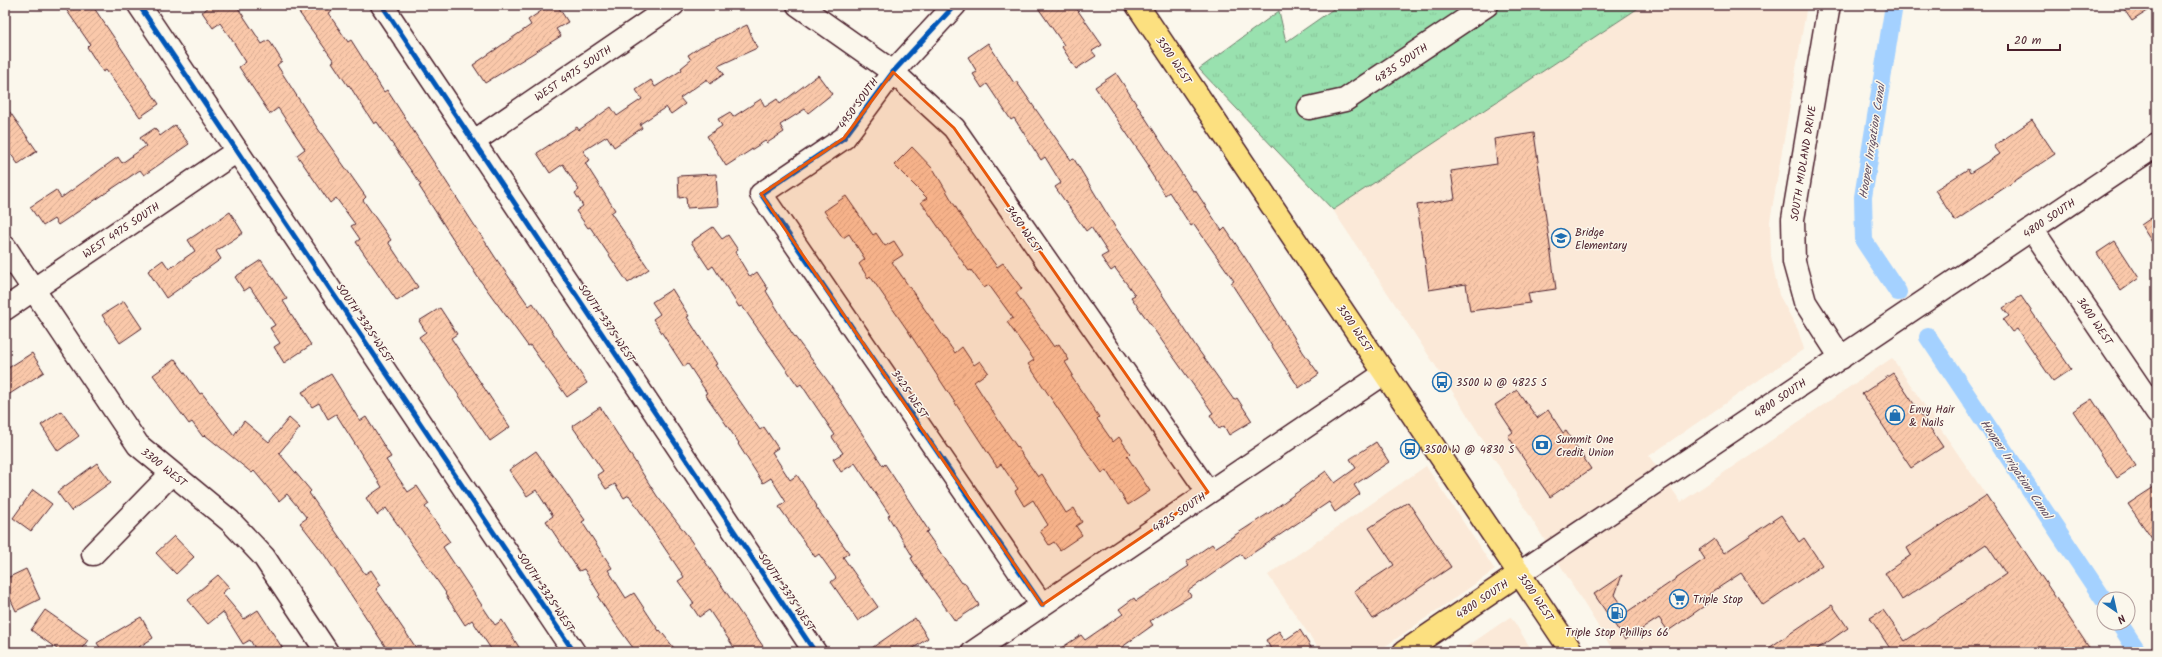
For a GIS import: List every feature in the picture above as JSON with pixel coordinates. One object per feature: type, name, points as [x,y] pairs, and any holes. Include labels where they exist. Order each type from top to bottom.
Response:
[{"type":"main road","name":"3500 WEST","points":[[1137,5],[1572,652]]},
{"type":"main road","name":"4800 SOUTH","points":[[1404,652],[1520,573]]},
{"type":"street","name":"SOUTH 3325 WEST","points":[[139,5],[574,652]]},
{"type":"street","name":"SOUTH 3375 WEST","points":[[382,5],[815,652]]},
{"type":"street","name":"WEST 4975 SOUTH","points":[[473,142],[673,5]]},
{"type":"street","name":"3450 WEST","points":[[798,5],[893,72],[954,128],[1208,492]]},
{"type":"street","name":"4950 SOUTH","points":[[761,194],[844,138],[893,72],[955,5]]},
{"type":"street","name":"4835 SOUTH","points":[[1309,108],[1345,100],[1488,5]]},
{"type":"street","name":"SOUTH MIDLAND DRIVE","points":[[1829,5],[1793,219],[1794,262],[1805,302],[1841,358]]},
{"type":"street","name":"4800 SOUTH","points":[[1520,573],[2157,145]]},
{"type":"street","name":"WEST 4975 SOUTH","points":[[5,309],[237,151]]},
{"type":"street","name":"3425 WEST","points":[[761,194],[1042,605]]},
{"type":"street","name":"3600 WEST","points":[[2032,229],[2157,413]]},
{"type":"street","name":"3300 WEST","points":[[5,247],[138,445],[230,521],[264,557],[327,652]]},
{"type":"street","name":"4825 SOUTH","points":[[973,652],[1385,373]]},
{"type":"street","points":[[93,554],[172,473]]},
{"type":"highlighted area","points":[[893,72],[954,128],[1208,492],[1042,605],[761,194],[844,138]]},
{"type":"shaded area","points":[[1643,5],[1807,5],[1770,221],[1771,256],[1779,295],[1798,330],[1804,349],[1649,456],[1681,502],[1892,358],[2094,652],[1614,652],[1458,400],[1333,210]]},
{"type":"shaded area","points":[[1426,466],[1495,570],[1377,652],[1321,652],[1268,575]]},
{"type":"shaded area","points":[[1510,617],[1533,652],[1459,652]]},
{"type":"green space","points":[[1339,5],[1643,5],[1333,210],[1199,69],[1279,11],[1286,42]]},
{"type":"building","points":[[63,5],[92,5],[159,104],[140,117],[106,70],[103,72],[87,47],[90,44]]},
{"type":"building","points":[[212,5],[236,5],[262,44],[269,40],[282,61],[277,65],[316,126],[366,197],[363,200],[391,240],[388,242],[418,287],[397,301],[356,242],[360,239],[351,226],[355,224],[336,198],[330,203],[297,155],[305,149],[278,108],[270,114],[239,67],[246,62],[232,40],[220,23],[213,28],[202,12]]},
{"type":"building","points":[[307,5],[340,5],[328,13],[348,42],[351,40],[384,92],[387,90],[495,257],[529,306],[533,303],[587,383],[567,397],[530,345],[528,346],[477,276],[419,186],[421,185],[377,122],[374,124],[332,62],[334,61],[298,11]]},
{"type":"building","points":[[550,5],[557,5],[568,22],[556,29],[561,36],[485,83],[473,65],[531,25],[528,20]]},
{"type":"building","points":[[1036,5],[1074,5],[1102,45],[1092,51],[1096,56],[1076,69],[1062,47],[1064,45]]},
{"type":"building","points":[[2121,5],[2157,5],[2132,21]]},
{"type":"building","points":[[747,25],[757,48],[718,66],[724,74],[710,84],[707,79],[680,98],[685,104],[671,114],[666,107],[640,124],[642,128],[614,147],[607,136],[583,151],[590,160],[585,163],[615,210],[611,213],[649,269],[628,283],[590,227],[588,228],[576,211],[583,206],[575,193],[579,190],[563,164],[550,173],[537,153],[577,127],[579,130],[611,107],[617,116],[642,99],[636,90],[651,80],[655,87],[682,70],[681,68],[691,60],[688,55],[700,47]]},
{"type":"building","points":[[988,43],[1014,83],[1016,81],[1071,160],[1074,159],[1115,227],[1154,282],[1197,348],[1234,400],[1237,398],[1252,421],[1229,435],[1224,426],[1219,429],[1210,415],[1213,413],[1131,297],[1135,295],[1115,268],[1111,271],[1101,257],[1108,253],[1091,227],[1086,231],[1055,187],[1061,183],[1045,157],[1041,160],[1014,118],[1011,120],[987,84],[982,88],[973,74],[977,72],[968,57]]},
{"type":"building","points":[[1116,73],[1193,191],[1195,190],[1222,231],[1225,228],[1246,259],[1303,352],[1319,374],[1299,388],[1231,283],[1234,281],[1194,224],[1191,226],[1169,192],[1165,195],[1147,167],[1149,166],[1095,87]]},
{"type":"building","points":[[818,75],[832,94],[808,113],[805,109],[780,125],[784,132],[767,143],[765,141],[726,166],[707,136],[722,126],[718,119],[730,112],[733,117],[761,99],[765,107],[777,99],[780,104]]},
{"type":"building","points":[[5,105],[37,151],[18,164],[10,153],[5,157]]},
{"type":"building","points":[[2032,120],[2055,154],[1955,221],[1935,190],[1968,169],[1970,173],[2000,154],[1994,146]]},
{"type":"building","points":[[175,125],[189,144],[144,175],[140,170],[58,225],[54,219],[43,226],[30,207],[56,190],[61,198],[118,157],[122,163],[146,146],[140,138],[155,128],[160,136]]},
{"type":"building","name":"Bridge Elementary","points":[[1534,133],[1556,289],[1528,293],[1530,303],[1470,311],[1466,284],[1429,290],[1417,205],[1455,199],[1451,171],[1497,164],[1494,139]]},
{"type":"building","points":[[912,147],[934,170],[961,216],[997,267],[1003,263],[1022,289],[1016,293],[1054,347],[1059,344],[1069,360],[1065,362],[1073,375],[1071,376],[1099,417],[1097,419],[1113,442],[1119,437],[1130,453],[1127,456],[1150,491],[1128,505],[1106,470],[1102,473],[1081,443],[1028,364],[1034,360],[1007,322],[1013,318],[989,285],[984,288],[971,270],[969,271],[921,202],[927,198],[894,165]]},
{"type":"building","points":[[716,174],[718,206],[687,208],[686,197],[679,198],[678,176]]},
{"type":"building","points":[[846,196],[873,235],[876,233],[885,246],[894,241],[903,255],[892,262],[955,353],[962,347],[974,365],[980,361],[988,372],[974,382],[1001,424],[1038,477],[1042,474],[1066,513],[1074,508],[1082,522],[1076,526],[1082,535],[1060,550],[1054,542],[1049,545],[1040,531],[1048,525],[1033,500],[1024,506],[1015,491],[1018,489],[1001,464],[997,467],[908,331],[870,276],[868,278],[859,264],[865,259],[849,234],[843,238],[824,211]]},
{"type":"building","points":[[230,212],[243,233],[216,251],[221,259],[166,298],[148,271],[163,260],[169,269],[195,251],[188,240]]},
{"type":"building","points":[[2157,214],[2157,250],[2141,225]]},
{"type":"building","points":[[713,227],[722,239],[728,235],[738,250],[735,252],[750,277],[757,272],[768,289],[766,291],[792,333],[830,384],[883,466],[885,464],[929,531],[926,532],[962,583],[964,582],[979,605],[955,621],[914,563],[911,558],[913,557],[888,516],[890,515],[855,463],[841,472],[833,459],[843,453],[832,437],[835,435],[801,384],[798,386],[742,306],[739,307],[713,266],[709,269],[691,242]]},
{"type":"building","points":[[2115,241],[2139,278],[2121,291],[2097,253]]},
{"type":"building","points":[[261,260],[287,299],[283,301],[311,345],[284,363],[274,347],[280,343],[270,328],[275,325],[250,287],[244,291],[235,277]]},
{"type":"building","points":[[672,289],[689,316],[687,317],[717,364],[715,365],[760,430],[764,427],[778,448],[772,452],[790,480],[797,475],[817,506],[816,507],[849,553],[843,557],[878,607],[858,621],[831,582],[836,578],[819,554],[815,557],[779,507],[786,502],[771,478],[763,483],[738,444],[739,443],[705,394],[707,393],[688,364],[684,367],[653,319],[660,314],[652,302]]},
{"type":"building","points":[[2021,296],[2071,369],[2053,381],[2017,329],[2012,332],[2003,320],[2009,316],[2003,308]]},
{"type":"building","points":[[124,301],[142,328],[120,343],[102,315]]},
{"type":"building","points":[[440,308],[457,334],[451,338],[510,427],[490,441],[419,337],[426,332],[419,321]]},
{"type":"building","points":[[32,353],[44,372],[5,397],[5,370]]},
{"type":"building","points":[[175,359],[200,394],[202,393],[234,435],[244,421],[269,442],[289,418],[300,428],[279,453],[311,491],[309,493],[365,574],[371,570],[381,585],[376,589],[419,652],[389,652],[324,554],[300,523],[307,518],[287,494],[279,501],[254,471],[252,473],[205,435],[203,437],[192,422],[189,424],[153,375]]},
{"type":"building","points":[[1893,373],[1943,447],[1911,468],[1862,394]]},
{"type":"building","points":[[331,374],[360,421],[366,417],[391,457],[386,460],[408,492],[417,486],[429,504],[425,507],[450,542],[443,547],[495,625],[502,620],[522,652],[493,652],[472,620],[465,625],[445,594],[446,593],[386,508],[377,515],[366,498],[382,487],[336,414],[328,419],[319,403],[312,407],[302,392]]},
{"type":"building","points":[[1517,390],[1537,418],[1548,410],[1563,433],[1566,431],[1591,469],[1550,497],[1508,436],[1513,432],[1495,405]]},
{"type":"building","points":[[2092,399],[2136,466],[2117,478],[2073,411]]},
{"type":"building","points":[[600,407],[657,496],[687,535],[767,652],[737,652],[709,610],[699,617],[691,605],[694,603],[678,581],[684,577],[629,495],[624,498],[615,484],[606,489],[597,475],[603,471],[572,426]]},
{"type":"building","points":[[61,411],[79,436],[58,451],[41,425]]},
{"type":"building","points":[[1376,442],[1389,462],[1354,485],[1360,494],[1335,512],[1329,502],[1244,559],[1241,554],[1188,591],[1191,596],[1150,621],[1153,625],[1115,652],[1055,652],[1081,635],[1085,640],[1123,614],[1119,609],[1134,598],[1136,601],[1189,566],[1186,562],[1212,544],[1215,548],[1269,513],[1326,471],[1335,483],[1356,468],[1350,459]]},
{"type":"building","points":[[536,451],[585,520],[582,522],[612,568],[608,570],[626,598],[634,593],[659,631],[660,630],[677,652],[636,652],[615,623],[598,597],[600,595],[584,569],[579,571],[546,521],[553,516],[536,490],[527,496],[509,470]]},
{"type":"building","points":[[97,463],[111,482],[71,511],[57,492]]},
{"type":"building","points":[[2157,485],[2157,546],[2128,504]]},
{"type":"building","points":[[33,490],[52,504],[31,531],[13,518]]},
{"type":"building","points":[[1987,495],[2092,652],[1889,652],[1891,650],[1870,618],[1883,610],[1905,641],[2006,574],[1986,544],[1902,600],[1885,573],[1911,555],[1907,548]]},
{"type":"building","points":[[1408,502],[1451,567],[1373,619],[1354,591],[1394,565],[1369,528]]},
{"type":"building","points":[[1781,515],[1799,542],[1804,538],[1822,565],[1763,605],[1741,573],[1709,594],[1713,600],[1668,631],[1659,618],[1625,640],[1594,594],[1622,575],[1615,595],[1627,612],[1705,559],[1699,550],[1714,539],[1724,553]]},
{"type":"building","points":[[174,536],[194,557],[176,574],[156,553]]},
{"type":"building","points":[[26,569],[40,599],[16,611],[5,587],[5,579]]},
{"type":"building","points":[[218,575],[229,587],[222,593],[244,619],[258,610],[285,652],[257,652],[250,640],[243,644],[223,612],[208,624],[188,600]]},
{"type":"building","points":[[1832,605],[1848,628],[1813,652],[1763,652]]},
{"type":"building","points":[[45,610],[88,640],[79,652],[61,652],[31,630]]},
{"type":"building","points":[[141,617],[153,638],[139,647],[143,652],[103,652],[97,643]]},
{"type":"building","points":[[915,618],[928,638],[908,652],[866,652]]},
{"type":"building","points":[[1300,630],[1314,652],[1266,652],[1271,649],[1266,640],[1279,631],[1285,640]]},
{"type":"waterway","name":"Hooper Irrigation Canal","points":[[1894,5],[1863,197],[1864,241],[1898,292]]},
{"type":"waterway","name":"Hooper Irrigation Canal","points":[[1928,337],[2098,591]]},
{"type":"waterway","name":"Hooper Irrigation Canal","points":[[2124,631],[2138,652]]},
{"type":"cycle path","points":[[139,5],[574,652]]},
{"type":"cycle path","points":[[382,5],[815,652]]},
{"type":"cycle path","points":[[955,5],[893,72],[844,138],[761,194],[1042,605]]},
{"type":"place","name":"Bridge Elementary","points":[[1561,238]]},
{"type":"place","name":"3500 W @ 4825 S","points":[[1442,382]]},
{"type":"place","name":"Envy Hair & Nails","points":[[1895,415]]},
{"type":"place","name":"Summit One Credit Union","points":[[1542,445]]},
{"type":"place","name":"3500 W @ 4830 S","points":[[1410,449]]},
{"type":"place","name":"Triple Stop","points":[[1679,599]]},
{"type":"place","name":"Triple Stop Phillips 66","points":[[1617,613]]}]
